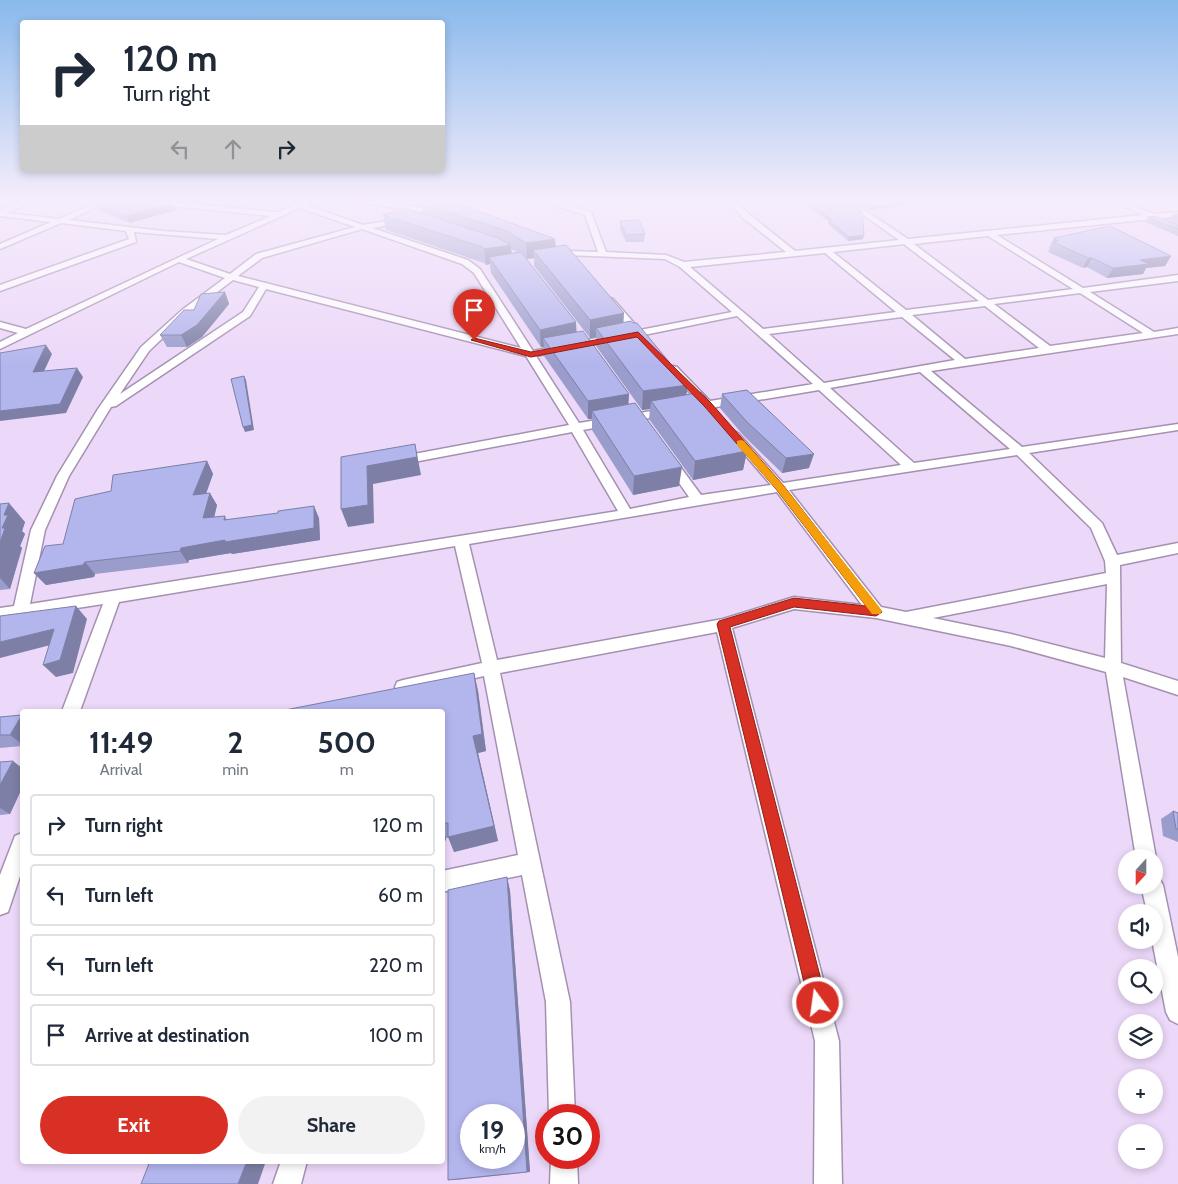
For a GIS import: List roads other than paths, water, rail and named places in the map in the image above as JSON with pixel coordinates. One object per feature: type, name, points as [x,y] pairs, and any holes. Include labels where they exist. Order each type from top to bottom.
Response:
[{"type":"street","points":[[0,288],[94,254]]},
{"type":"street","points":[[0,346],[190,254]]},
{"type":"street","points":[[21,610],[38,530],[63,476],[104,409],[145,349],[186,312],[259,256],[265,254]]},
{"type":"street","points":[[441,254],[482,270],[626,514]]},
{"type":"street","points":[[683,265],[791,254]]},
{"type":"street","points":[[831,254],[906,313],[963,362]]},
{"type":"street","points":[[923,254],[1048,349]]},
{"type":"street","points":[[1022,254],[1151,334]]},
{"type":"street","points":[[569,256],[666,257],[683,265],[823,386],[912,468]]},
{"type":"street","points":[[180,259],[231,277],[531,354],[740,314]]},
{"type":"street","points":[[761,332],[1178,278]]},
{"type":"street","points":[[104,409],[247,314],[264,285]]},
{"type":"street","points":[[602,292],[652,348]]},
{"type":"street","points":[[0,325],[28,333]]},
{"type":"street","points":[[385,463],[637,415],[823,386],[921,368],[1178,331]]},
{"type":"street","points":[[666,362],[708,405],[780,487],[876,612]]},
{"type":"street","points":[[921,368],[1021,452],[1097,526],[1113,569],[1113,667],[1144,849]]},
{"type":"street","points":[[0,614],[626,514],[698,500],[1178,427]]},
{"type":"street","points":[[664,454],[698,500]]},
{"type":"street","points":[[461,540],[490,668],[558,1002],[562,1104]]},
{"type":"street","points":[[903,617],[1113,569],[1178,548]]},
{"type":"street","points":[[72,709],[113,597]]},
{"type":"street","points":[[386,691],[490,668],[723,624],[794,603],[876,612],[1011,640],[1113,667],[1178,688]]},
{"type":"street","points":[[723,624],[827,1040],[828,1184]]},
{"type":"street","points":[[0,904],[20,849]]},
{"type":"street","points":[[445,881],[529,863]]},
{"type":"street","points":[[1154,894],[1178,1012]]},
{"type":"street","points":[[287,1184],[293,1164]]},
{"type":"street","points":[[564,1169],[564,1184]]}]
